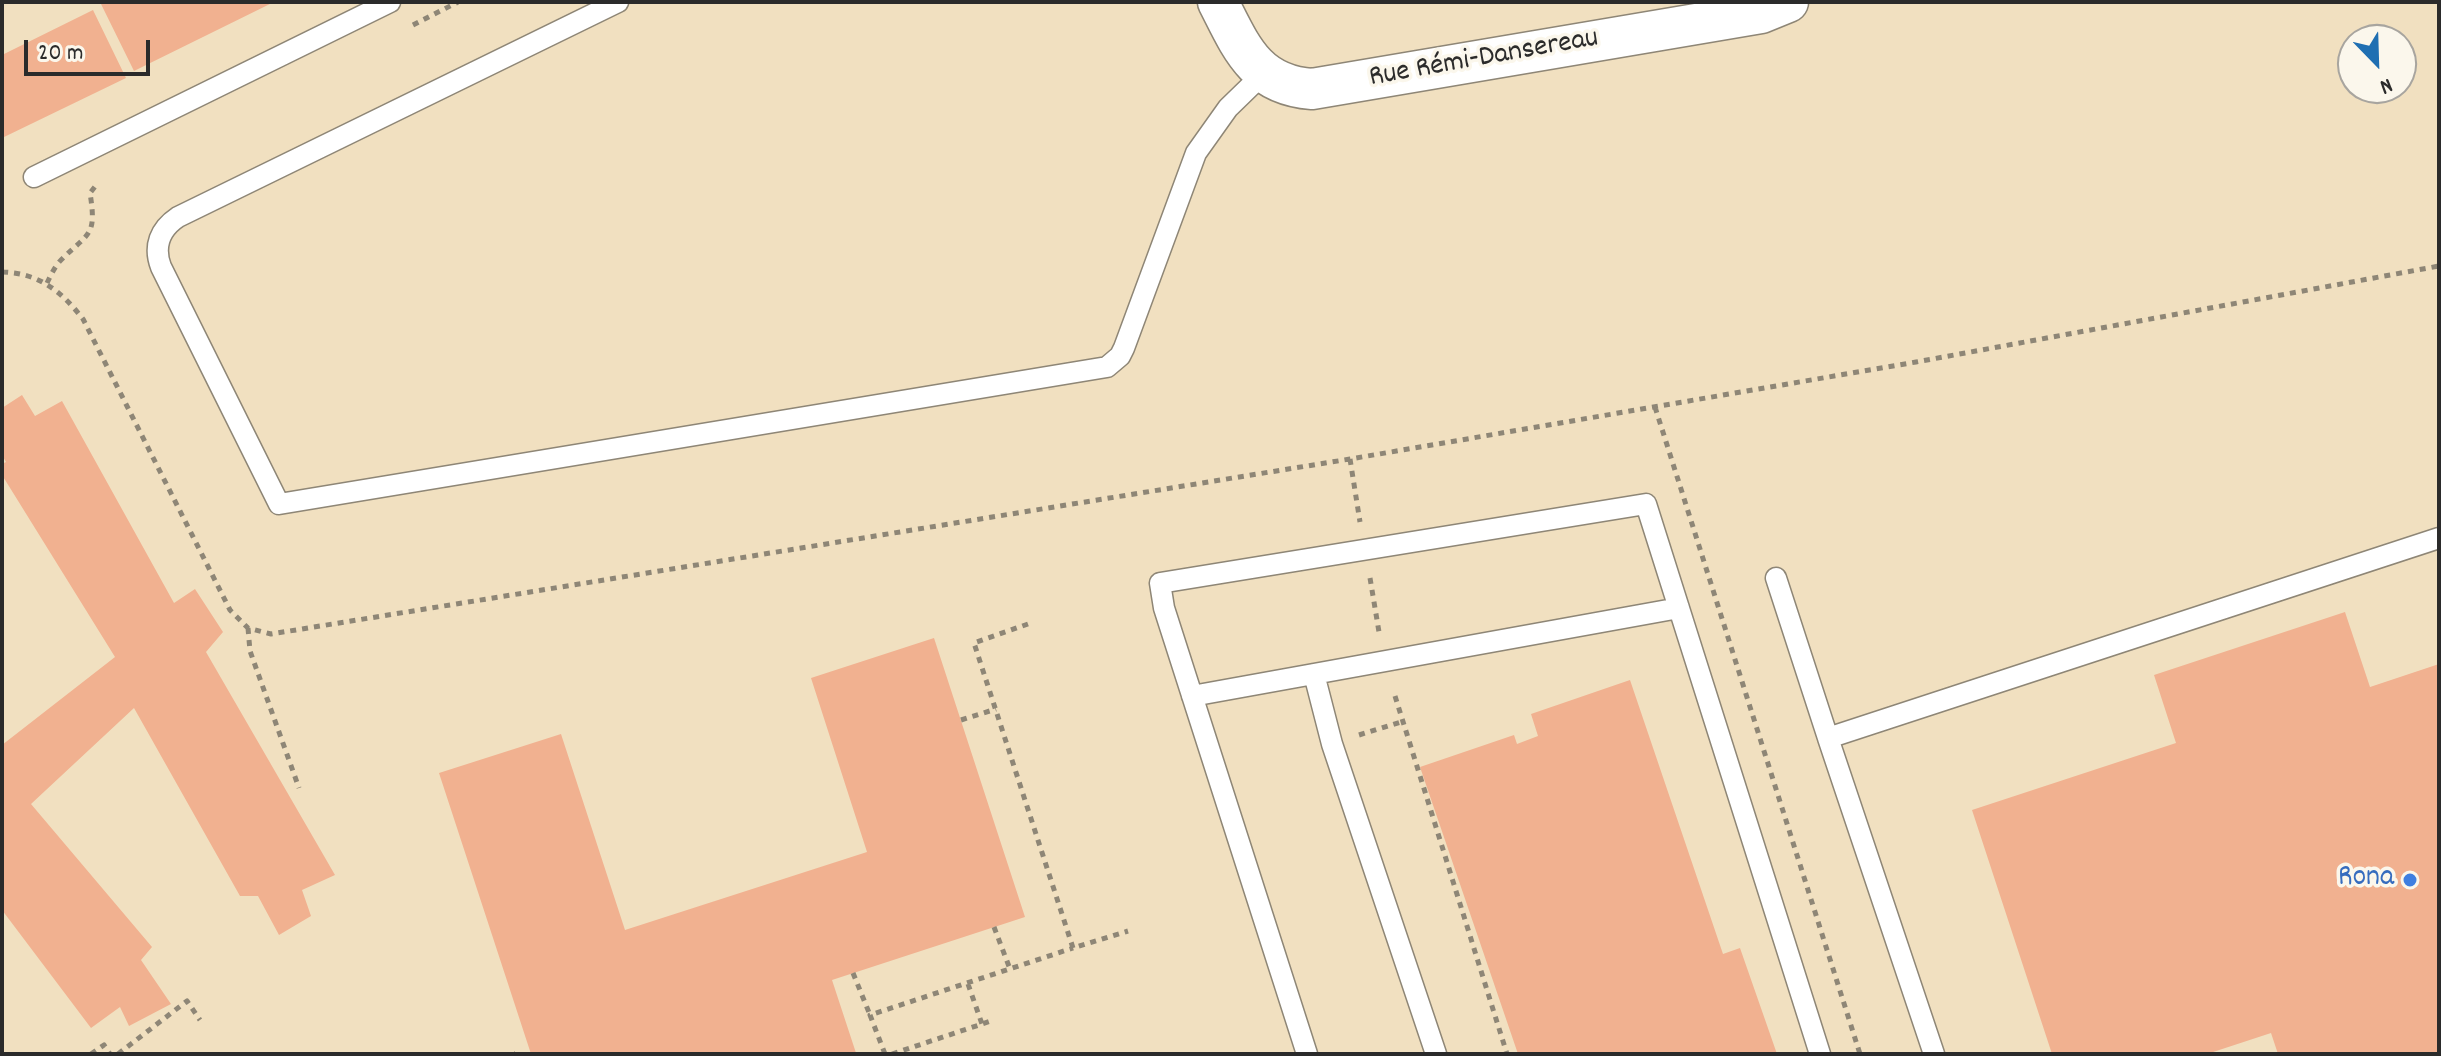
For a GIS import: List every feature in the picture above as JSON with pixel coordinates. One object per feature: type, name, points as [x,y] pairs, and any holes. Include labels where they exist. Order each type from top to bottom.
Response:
[{"type":"street","name":"Rue Rémi-Dansereau","points":[[1218,2],[1247,56],[1264,73],[1300,88],[1329,87],[1761,13],[1788,2]]},
{"type":"lane","points":[[34,177],[390,2]]},
{"type":"lane","points":[[618,2],[178,217],[163,229],[157,247],[161,267],[279,504],[1107,367],[1124,348],[1196,153],[1228,108],[1264,73]]},
{"type":"lane","points":[[1307,1054],[1164,608],[1160,583],[1646,504],[1820,1054]]},
{"type":"lane","points":[[1828,738],[2439,538]]},
{"type":"lane","points":[[1776,578],[1934,1054]]},
{"type":"lane","points":[[1192,696],[1679,608]]},
{"type":"lane","points":[[1314,674],[1332,744],[1436,1054]]},
{"type":"path","points":[[401,30],[458,2]]},
{"type":"path","points":[[47,283],[58,262],[84,241],[91,230],[94,218],[90,193],[101,180]]},
{"type":"path","points":[[2,272],[21,274],[47,283],[73,306],[88,327],[230,610],[248,628],[271,634],[1350,459],[2439,266]]},
{"type":"path","points":[[1655,407],[1860,1054]]},
{"type":"path","points":[[1350,459],[1361,527]]},
{"type":"path","points":[[1369,571],[1380,641]]},
{"type":"path","points":[[1028,624],[974,643],[1073,948]]},
{"type":"path","points":[[248,628],[250,651],[299,788]]},
{"type":"path","points":[[1395,696],[1507,1054]]},
{"type":"path","points":[[961,720],[996,709]]},
{"type":"path","points":[[1361,734],[1404,721]]},
{"type":"path","points":[[994,927],[1010,969]]},
{"type":"path","points":[[870,1015],[1128,931]]},
{"type":"path","points":[[853,973],[885,1054]]},
{"type":"path","points":[[968,983],[982,1024]]},
{"type":"path","points":[[118,1054],[187,1001],[200,1020]]},
{"type":"path","points":[[892,1054],[991,1021]]},
{"type":"path","points":[[91,1054],[104,1045],[110,1054]]},
{"type":"building","points":[[274,2],[134,71],[101,4]]},
{"type":"building","points":[[93,10],[126,78],[2,138],[2,55]]},
{"type":"building","points":[[22,395],[35,416],[62,401],[174,603],[195,589],[223,632],[206,652],[335,875],[302,890],[311,916],[279,935],[258,896],[240,896],[134,708],[31,804],[152,947],[141,960],[171,1004],[129,1026],[120,1007],[91,1028],[2,910],[2,745],[115,657],[2,475],[2,464],[6,462],[2,455],[2,408]]},
{"type":"building","points":[[2345,612],[2370,687],[2439,664],[2439,1054],[2278,1054],[2271,1033],[2207,1054],[2052,1054],[1972,810],[2176,743],[2154,675]]},
{"type":"building","points":[[934,638],[1025,917],[832,980],[856,1053],[531,1054],[439,773],[561,734],[625,930],[867,852],[811,678]]},
{"type":"building","points":[[1630,680],[1723,954],[1740,948],[1777,1054],[1518,1054],[1420,767],[1514,735],[1517,744],[1538,736],[1531,714]]},
{"type":"place","name":"Rona","points":[[2410,880]]}]
